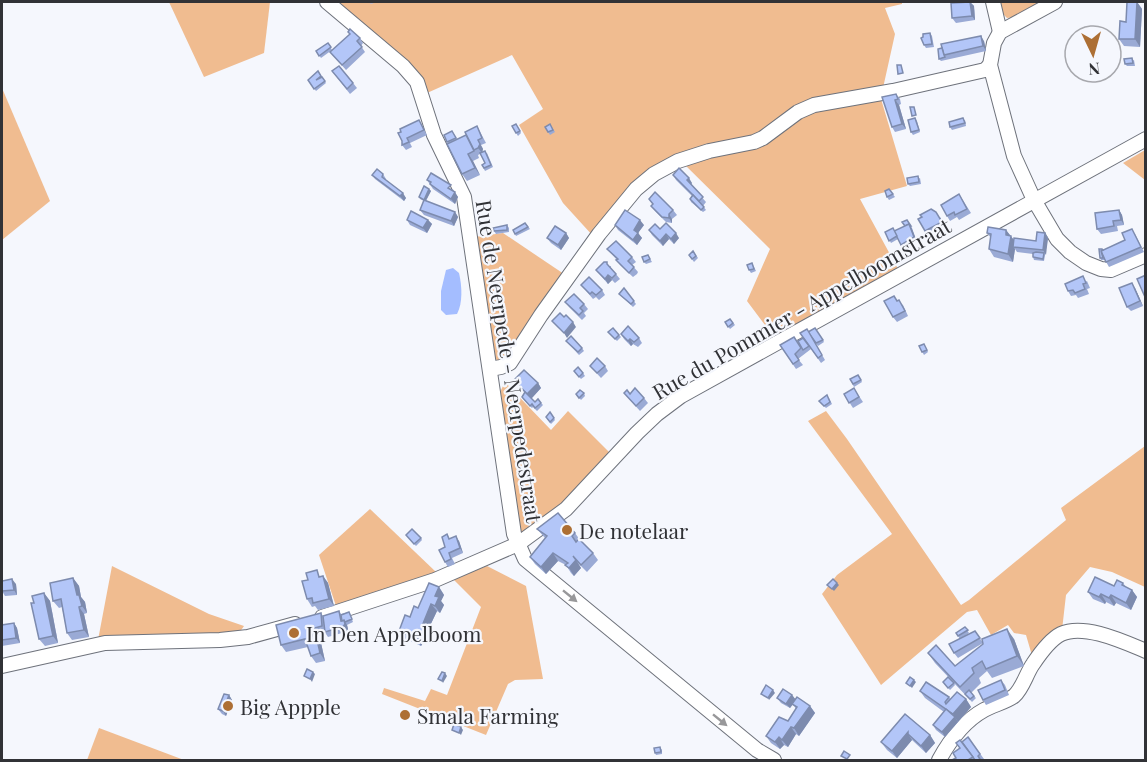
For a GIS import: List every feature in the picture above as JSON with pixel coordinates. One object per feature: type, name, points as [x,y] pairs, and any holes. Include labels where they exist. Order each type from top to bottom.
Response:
[{"type":"street","name":"Rue de Neerpede - Neerpedestraat","points":[[327,2],[403,66],[417,82],[434,135],[464,196],[514,534],[525,559],[757,750],[774,760]]},
{"type":"street","points":[[993,2],[1000,32]]},
{"type":"street","points":[[1055,2],[1000,32],[994,43],[990,66],[1014,156],[1034,200],[1058,239],[1070,252],[1086,263],[1111,270],[1146,255]]},
{"type":"street","points":[[490,369],[510,363],[599,234],[636,189],[654,174],[689,158],[754,142],[798,112],[814,105],[904,88],[985,70],[990,66]]},
{"type":"street","name":"Rue du Pommier - Appelboomstraat","points":[[2,666],[105,643],[220,640],[248,637],[435,579],[518,544],[566,508],[637,433],[681,396],[1146,139]]},
{"type":"street","points":[[939,760],[946,746],[972,718],[1013,697],[1022,686],[1033,664],[1061,634],[1072,631],[1089,632],[1116,639],[1146,651]]},
{"type":"shaded area","points":[[169,2],[270,2],[264,53],[204,77]]},
{"type":"shaded area","points":[[336,2],[902,2],[902,4],[885,8],[895,34],[883,88],[826,97],[753,137],[676,157],[593,236],[563,203],[519,125],[543,109],[512,55],[427,93]]},
{"type":"shaded area","points":[[996,2],[1046,2],[1007,18]]},
{"type":"shaded area","points":[[2,88],[50,201],[2,240]]},
{"type":"shaded area","points":[[881,99],[907,186],[860,199],[898,269],[774,337],[747,301],[770,249],[684,164],[787,125],[821,108]]},
{"type":"shaded area","points":[[1145,150],[1145,180],[1123,163]]},
{"type":"shaded area","points":[[503,233],[564,274],[503,362],[492,356],[474,237]]},
{"type":"shaded area","points":[[505,382],[551,430],[568,411],[611,454],[564,503],[526,533],[519,532],[498,410],[500,392]]},
{"type":"shaded area","points":[[826,411],[961,605],[1066,520],[1061,508],[1145,446],[1145,587],[1112,572],[1090,567],[1066,595],[1062,630],[1033,659],[1026,635],[1014,633],[1008,625],[991,635],[977,610],[967,612],[881,685],[822,594],[837,575],[892,534],[808,421]]},
{"type":"shaded area","points":[[370,509],[436,572],[336,606],[319,555]]},
{"type":"shaded area","points":[[112,566],[209,614],[244,626],[237,636],[98,640]]},
{"type":"shaded area","points":[[487,566],[526,586],[543,679],[515,680],[508,684],[486,735],[382,694],[384,688],[425,701],[431,689],[447,695],[481,607],[453,579]]},
{"type":"shaded area","points":[[99,728],[184,760],[87,760]]},
{"type":"water","points":[[453,268],[459,273],[461,300],[457,314],[446,315],[441,310],[441,291],[446,270]]},
{"type":"building","points":[[970,2],[972,16],[952,18],[951,3]]},
{"type":"building","points":[[1127,2],[1137,2],[1135,39],[1123,39],[1123,24],[1120,24],[1120,21],[1126,22]]},
{"type":"building","points":[[350,29],[360,38],[357,41],[362,47],[342,65],[330,52],[350,34],[348,32]]},
{"type":"building","points":[[930,33],[932,44],[924,45],[921,38],[923,34]]},
{"type":"building","points":[[981,36],[983,46],[944,55],[941,44]]},
{"type":"building","points":[[328,43],[331,47],[319,56],[316,51]]},
{"type":"building","points":[[942,48],[945,57],[939,59],[938,49]]},
{"type":"building","points":[[1132,58],[1133,63],[1125,64],[1124,59]]},
{"type":"building","points":[[897,65],[901,65],[903,73],[898,74]]},
{"type":"building","points":[[339,66],[353,83],[347,89],[332,71]]},
{"type":"building","points":[[318,71],[321,76],[316,80],[322,77],[325,81],[314,89],[308,80]]},
{"type":"building","points":[[896,94],[898,99],[895,100],[902,124],[892,127],[882,97]]},
{"type":"building","points":[[910,107],[914,107],[916,115],[912,116]]},
{"type":"building","points":[[915,118],[919,130],[911,132],[908,120]]},
{"type":"building","points":[[963,118],[965,123],[950,127],[949,122]]},
{"type":"building","points":[[419,120],[424,130],[407,138],[409,142],[402,145],[398,133],[401,132],[400,129]]},
{"type":"building","points":[[516,124],[520,131],[516,133],[512,126]]},
{"type":"building","points":[[550,124],[553,130],[548,132],[545,127]]},
{"type":"building","points":[[477,126],[482,138],[478,140],[480,144],[478,148],[474,150],[465,132]]},
{"type":"building","points":[[452,131],[456,138],[447,142],[444,135]]},
{"type":"building","points":[[466,135],[474,151],[468,154],[475,168],[462,174],[447,144]]},
{"type":"building","points":[[485,151],[491,165],[484,168],[482,165],[485,163],[480,153]]},
{"type":"building","points":[[679,168],[703,197],[699,201],[673,175]]},
{"type":"building","points":[[377,169],[383,174],[382,177],[403,193],[400,196],[372,175]]},
{"type":"building","points":[[431,173],[451,185],[448,188],[455,192],[451,199],[430,184],[431,182],[427,180]]},
{"type":"building","points":[[918,176],[919,182],[908,184],[907,178]]},
{"type":"building","points":[[424,186],[429,189],[424,200],[419,197]]},
{"type":"building","points":[[889,189],[893,194],[887,197],[885,191]]},
{"type":"building","points":[[655,192],[673,210],[669,218],[662,217],[651,206],[653,204],[649,199]]},
{"type":"building","points":[[959,194],[967,209],[947,216],[941,205]]},
{"type":"building","points":[[693,195],[704,207],[701,210],[690,199]]},
{"type":"building","points":[[424,200],[455,212],[451,221],[420,210]]},
{"type":"building","points":[[931,209],[936,212],[942,222],[925,231],[918,219],[922,217],[920,215]]},
{"type":"building","points":[[625,210],[640,220],[634,230],[638,233],[633,240],[615,225]]},
{"type":"building","points":[[1119,210],[1121,220],[1113,221],[1114,226],[1097,229],[1095,213]]},
{"type":"building","points":[[411,211],[428,220],[423,228],[407,220]]},
{"type":"building","points":[[907,220],[911,226],[909,224],[905,226],[902,222]]},
{"type":"building","points":[[525,223],[528,227],[515,234],[513,230]]},
{"type":"building","points":[[666,223],[676,233],[671,239],[666,234],[660,241],[649,230],[655,224],[660,229]]},
{"type":"building","points":[[909,224],[914,237],[901,245],[894,231]]},
{"type":"building","points":[[507,225],[507,230],[494,231],[493,228]]},
{"type":"building","points":[[555,226],[566,233],[558,245],[547,238]]},
{"type":"building","points":[[988,227],[1006,230],[1006,235],[1011,236],[1008,254],[989,249],[991,234],[987,233]]},
{"type":"building","points":[[893,228],[897,236],[889,241],[885,232]]},
{"type":"building","points":[[1132,229],[1141,247],[1106,262],[1101,251],[1125,240],[1122,233]]},
{"type":"building","points":[[1037,232],[1045,233],[1043,250],[1013,247],[1014,238],[1036,241]]},
{"type":"building","points":[[616,241],[632,257],[628,261],[634,267],[629,273],[607,249]]},
{"type":"building","points":[[1099,249],[1103,250],[1101,251],[1103,258],[1100,258]]},
{"type":"building","points":[[693,251],[696,256],[692,259],[689,255]]},
{"type":"building","points":[[1033,253],[1044,253],[1043,259],[1033,257]]},
{"type":"building","points":[[648,255],[650,259],[644,262],[642,257]]},
{"type":"building","points":[[607,262],[616,274],[612,278],[608,275],[605,279],[596,270]]},
{"type":"building","points":[[752,263],[754,269],[749,270],[747,265]]},
{"type":"building","points":[[1146,275],[1146,297],[1145,297],[1137,279]]},
{"type":"building","points":[[1083,276],[1086,283],[1083,284],[1085,289],[1075,293],[1073,290],[1068,291],[1065,284]]},
{"type":"building","points":[[589,277],[602,290],[596,295],[592,292],[590,294],[581,285]]},
{"type":"building","points":[[1132,283],[1140,301],[1127,307],[1119,288]]},
{"type":"building","points":[[624,288],[634,301],[631,304],[619,294]]},
{"type":"building","points":[[574,294],[584,304],[580,308],[583,311],[579,315],[565,302]]},
{"type":"building","points":[[894,296],[905,311],[893,317],[884,301]]},
{"type":"building","points":[[560,313],[573,322],[564,333],[552,321]]},
{"type":"building","points":[[730,319],[733,323],[728,327],[725,322]]},
{"type":"building","points":[[628,326],[639,338],[634,342],[630,339],[628,341],[621,334]]},
{"type":"building","points":[[613,328],[619,335],[615,339],[608,332]]},
{"type":"building","points":[[815,328],[823,340],[816,343],[808,332]]},
{"type":"building","points":[[807,329],[822,355],[818,358],[800,333]]},
{"type":"building","points":[[571,336],[582,348],[578,352],[566,341]]},
{"type":"building","points":[[794,337],[801,348],[795,354],[799,360],[793,364],[780,345]]},
{"type":"building","points":[[803,338],[809,346],[803,350],[798,341]]},
{"type":"building","points":[[924,344],[927,350],[922,352],[919,346]]},
{"type":"building","points":[[597,358],[605,366],[597,373],[590,366]]},
{"type":"building","points":[[578,367],[583,373],[579,377],[574,371]]},
{"type":"building","points":[[524,370],[538,383],[527,394],[514,380]]},
{"type":"building","points":[[858,375],[861,380],[853,384],[850,379]]},
{"type":"building","points":[[635,388],[644,398],[636,406],[624,393],[627,390],[630,394]]},
{"type":"building","points":[[854,388],[859,397],[849,403],[844,394]]},
{"type":"building","points":[[580,390],[584,393],[579,398],[576,394]]},
{"type":"building","points":[[525,392],[535,402],[538,399],[541,403],[535,408],[532,404],[530,406],[522,397]]},
{"type":"building","points":[[827,395],[830,402],[824,406],[819,401]]},
{"type":"building","points":[[550,412],[554,418],[550,422],[546,417]]},
{"type":"building","points":[[558,513],[575,533],[572,536],[576,542],[579,539],[593,553],[581,565],[573,556],[576,560],[569,568],[565,565],[568,563],[553,553],[541,567],[530,557],[547,536],[537,529]]},
{"type":"building","points":[[412,529],[421,538],[414,544],[406,535]]},
{"type":"building","points":[[447,534],[449,539],[456,536],[460,548],[449,553],[451,559],[445,562],[439,550],[445,547],[442,537]]},
{"type":"building","points":[[317,570],[319,577],[323,576],[329,599],[313,603],[312,598],[307,599],[302,581],[308,580],[306,573]]},
{"type":"building","points":[[1095,577],[1114,586],[1117,580],[1132,590],[1126,603],[1111,595],[1109,598],[1101,594],[1099,597],[1088,592]]},
{"type":"building","points":[[73,578],[82,606],[79,607],[84,630],[67,633],[61,599],[53,601],[50,583]]},
{"type":"building","points":[[12,579],[14,590],[2,591],[2,581]]},
{"type":"building","points":[[833,579],[837,583],[832,589],[827,585]]},
{"type":"building","points":[[429,583],[439,587],[435,596],[439,597],[435,606],[431,604],[422,626],[427,628],[423,636],[418,634],[416,639],[399,631],[405,615],[410,617],[414,606],[418,608]]},
{"type":"building","points":[[44,593],[53,636],[39,639],[31,603],[34,603],[32,596]]},
{"type":"building","points":[[339,611],[341,621],[344,620],[345,624],[341,630],[338,628],[325,632],[323,616]]},
{"type":"building","points":[[349,612],[352,619],[342,621],[341,615]]},
{"type":"building","points":[[321,613],[322,626],[311,629],[313,636],[316,635],[320,653],[311,656],[305,639],[281,645],[276,625]]},
{"type":"building","points":[[14,623],[16,638],[2,640],[2,625]]},
{"type":"building","points":[[965,627],[968,630],[958,636],[956,633]]},
{"type":"building","points":[[1007,629],[1017,656],[986,669],[982,661],[972,668],[974,673],[960,687],[928,653],[936,645],[955,666],[983,644],[982,639]]},
{"type":"building","points":[[975,631],[980,638],[954,653],[949,644]]},
{"type":"building","points":[[307,669],[313,672],[310,679],[304,676]]},
{"type":"building","points":[[442,672],[445,673],[442,681],[438,679]]},
{"type":"building","points":[[910,677],[914,680],[910,686],[906,683]]},
{"type":"building","points":[[948,677],[954,683],[948,688],[943,682]]},
{"type":"building","points":[[1001,680],[1005,690],[983,700],[978,690]]},
{"type":"building","points":[[926,682],[949,697],[946,704],[957,692],[966,699],[953,714],[920,691]]},
{"type":"building","points":[[766,685],[773,690],[768,698],[761,694]]},
{"type":"building","points":[[783,689],[792,695],[786,704],[777,698]]},
{"type":"building","points":[[969,690],[974,696],[970,699],[965,694]]},
{"type":"building","points":[[224,694],[229,695],[223,711],[218,709]]},
{"type":"building","points":[[797,697],[810,706],[794,728],[791,727],[782,740],[779,737],[775,742],[766,736],[779,717],[788,721],[797,707],[792,704]]},
{"type":"building","points":[[946,709],[955,717],[942,732],[933,725]]},
{"type":"building","points":[[905,714],[930,735],[921,746],[908,732],[892,751],[881,742]]},
{"type":"building","points":[[454,724],[461,727],[459,733],[452,730]]},
{"type":"building","points":[[968,737],[980,754],[978,760],[975,760],[962,742]]},
{"type":"building","points":[[960,740],[973,757],[968,760],[952,760],[956,758],[953,753],[960,748],[956,743]]},
{"type":"building","points":[[660,747],[661,752],[655,753],[654,748]]},
{"type":"building","points":[[844,751],[850,755],[847,759],[841,756]]},
{"type":"place","name":"De notelaar","points":[[567,530]]},
{"type":"place","name":"In Den Appelboom","points":[[294,633]]},
{"type":"place","name":"Big Appple","points":[[228,706]]},
{"type":"place","name":"Smala Farming","points":[[405,715]]}]
